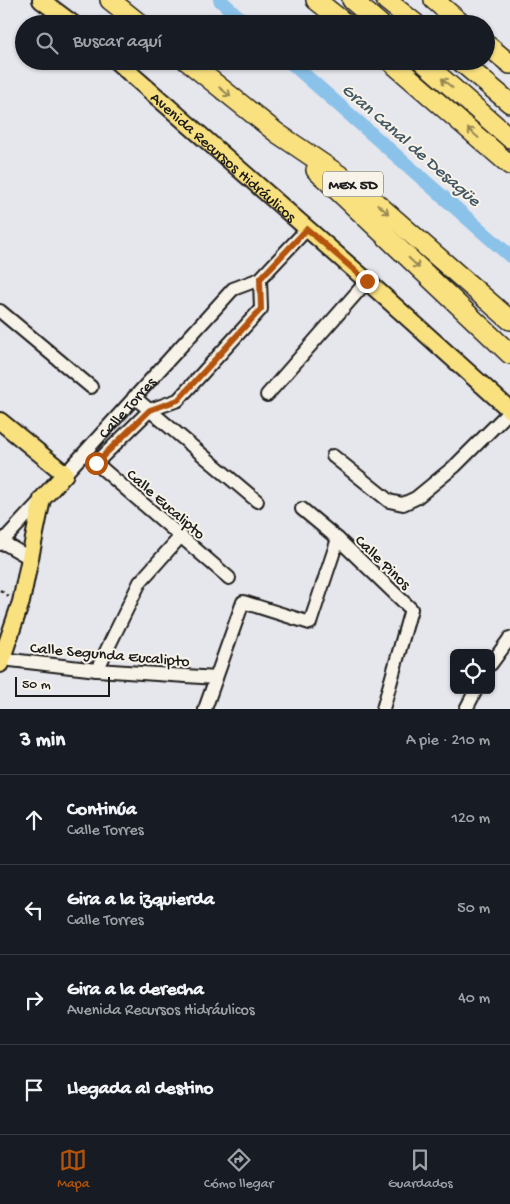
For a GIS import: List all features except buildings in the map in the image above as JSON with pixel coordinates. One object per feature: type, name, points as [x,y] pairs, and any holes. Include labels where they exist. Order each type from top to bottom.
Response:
[{"type":"highway","points":[[110,0],[129,15]]},
{"type":"highway","points":[[316,0],[335,15]]},
{"type":"highway","points":[[352,0],[370,15]]},
{"type":"highway","points":[[386,0],[405,15]]},
{"type":"highway","points":[[434,0],[452,15]]},
{"type":"highway","points":[[495,52],[510,64]]},
{"type":"highway","name":"MEX 5D","points":[[198,70],[277,133],[360,189],[510,320]]},
{"type":"highway","points":[[400,70],[510,165]]},
{"type":"highway","points":[[432,70],[510,138]]},
{"type":"highway","points":[[470,70],[510,104]]},
{"type":"highway","points":[[277,133],[510,354]]},
{"type":"main road","points":[[41,0],[61,15]]},
{"type":"main road","name":"Avenida Recursos Hidráulicos","points":[[126,70],[367,281],[510,411]]},
{"type":"main road","points":[[0,421],[65,474]]},
{"type":"main road","name":"Calle Torres","points":[[42,499],[65,474]]},
{"type":"main road","points":[[1,662],[21,602],[42,499]]},
{"type":"street","name":"Calle Torres","points":[[65,474],[233,289],[260,279],[307,229]]},
{"type":"street","name":"Calle Torres","points":[[96,463],[150,410],[178,400],[261,309],[260,279]]},
{"type":"street","points":[[268,395],[367,281]]},
{"type":"street","points":[[0,311],[91,387]]},
{"type":"street","points":[[134,397],[257,501]]},
{"type":"street","points":[[333,456],[389,500],[403,504],[416,498],[455,466],[510,411]]},
{"type":"street","name":"Calle Eucalipto","points":[[84,453],[229,578]]},
{"type":"street","name":"Calle Torres","points":[[1,543],[42,499]]},
{"type":"street","name":"Calle Pinos","points":[[302,509],[338,539],[410,609],[383,709]]},
{"type":"street","points":[[98,670],[140,582],[181,536]]},
{"type":"street","points":[[205,709],[243,602],[310,623],[338,539]]},
{"type":"street","points":[[1,543],[30,558]]},
{"type":"street","points":[[495,659],[510,638]]},
{"type":"street","name":"Calle Segunda Eucalipto","points":[[1,662],[216,678]]},
{"type":"street","points":[[466,709],[474,694]]},
{"type":"waterway","name":"Gran Canal de Desagüe","points":[[220,0],[236,15]]},
{"type":"waterway","name":"Gran Canal de Desagüe","points":[[299,70],[510,256]]},
{"type":"route","points":[[96,463],[150,410],[178,400],[261,309],[260,279],[307,229],[367,281]]}]
